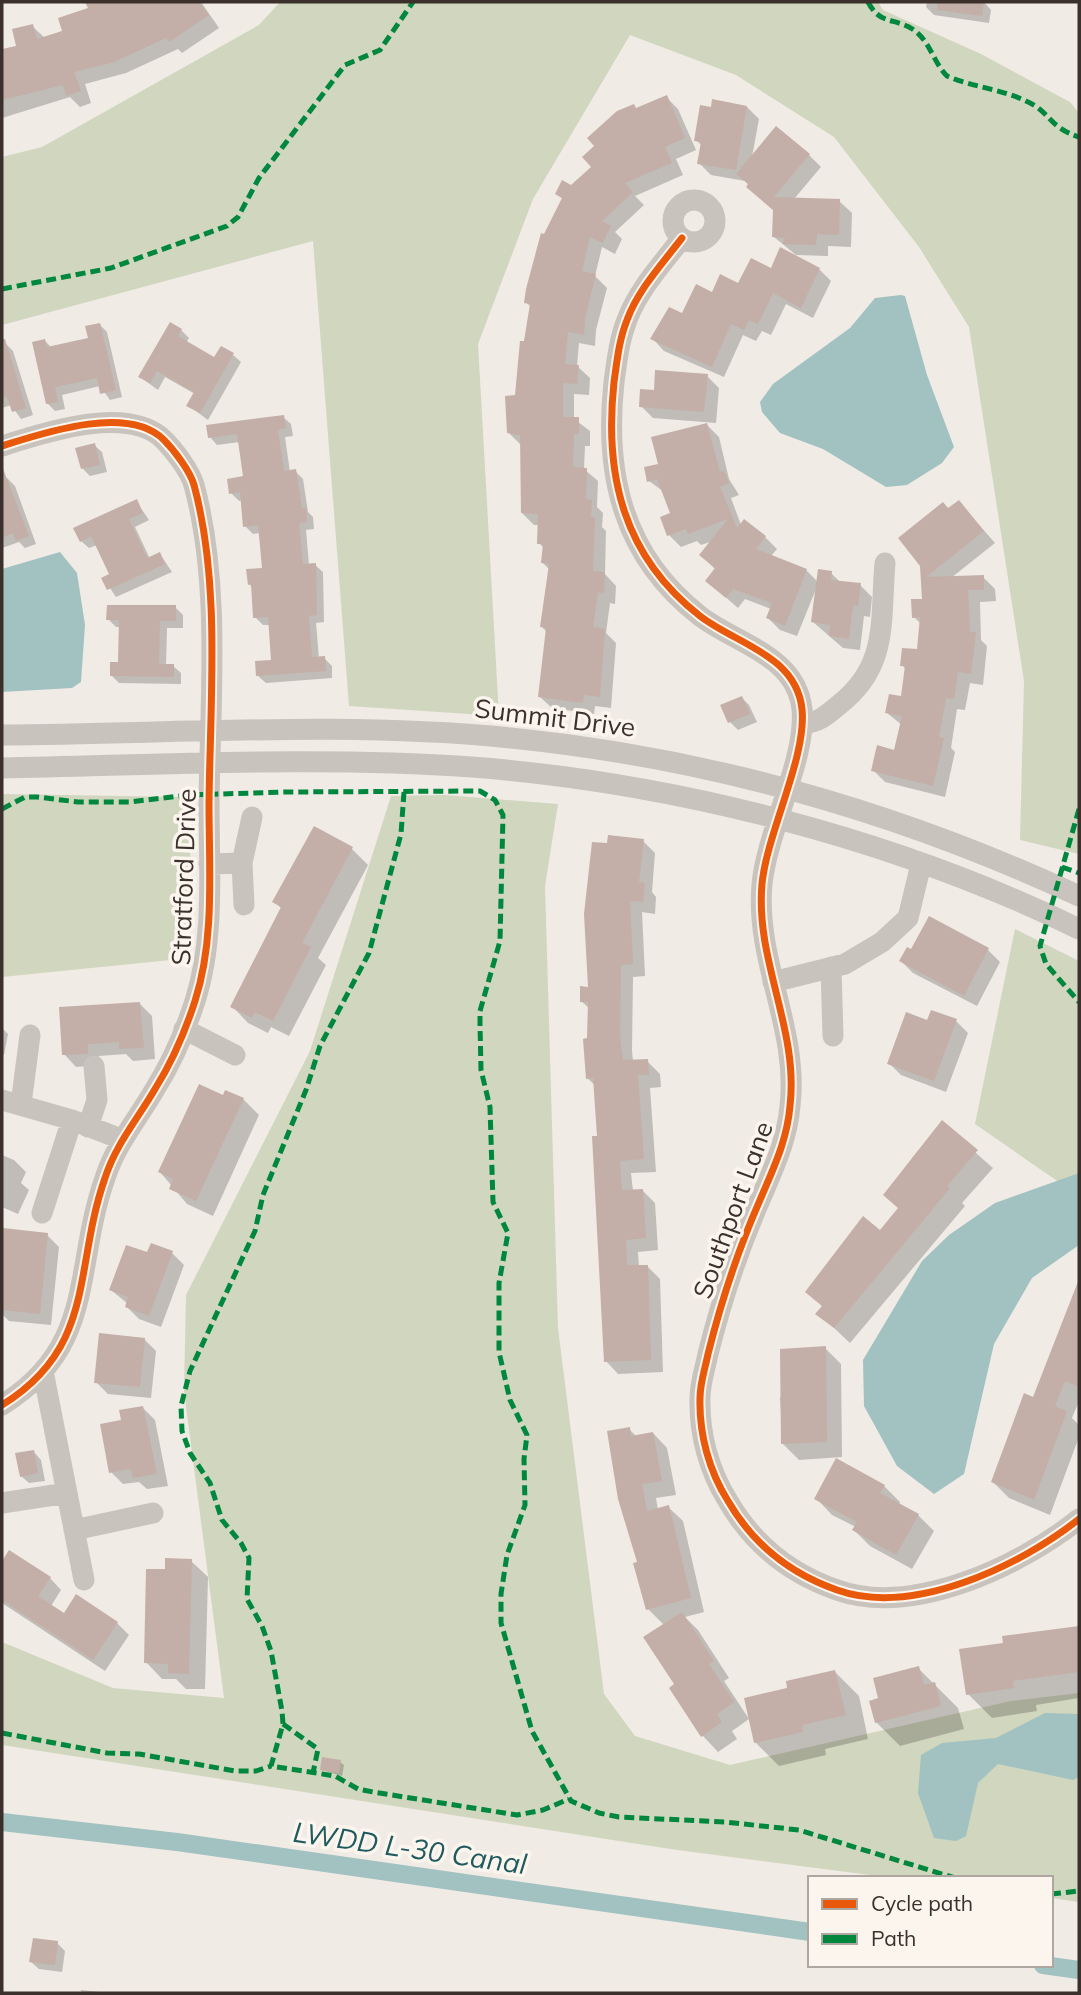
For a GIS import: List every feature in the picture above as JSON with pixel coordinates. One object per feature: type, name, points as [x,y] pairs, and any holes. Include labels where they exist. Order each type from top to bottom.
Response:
[{"type":"street","points":[[682,238],[631,310],[618,347],[610,419],[611,449],[618,494],[642,550],[679,598],[727,634],[772,658],[789,675],[800,699],[802,724],[819,722],[867,678],[876,659],[885,563]]},
{"type":"street","name":"Stratford Drive","points":[[2,446],[36,435],[114,422],[140,427],[163,439],[193,481],[204,533],[211,608],[207,957],[184,1029],[156,1089],[121,1139],[94,1214],[77,1312],[67,1336],[43,1371],[2,1405]]},
{"type":"street","name":"Southport Lane","points":[[802,724],[762,888],[762,924],[791,1052],[790,1111],[780,1157],[735,1264],[699,1395],[706,1451],[721,1491],[754,1537],[774,1556],[823,1585],[874,1599],[916,1595],[960,1583],[1002,1566],[1042,1545],[1079,1519]]},
{"type":"street","name":"Summit Drive","points":[[2,735],[363,731],[510,738],[647,757],[787,787],[855,806],[968,846],[1079,895]]},
{"type":"street","points":[[2,768],[210,764],[472,767],[584,781],[777,819],[921,864],[1016,898],[1079,929]]},
{"type":"street","points":[[244,905],[242,863],[252,817]]},
{"type":"street","points":[[209,863],[242,863]]},
{"type":"street","points":[[773,982],[845,964],[882,942],[908,918],[921,864]]},
{"type":"street","points":[[831,967],[833,1037]]},
{"type":"street","points":[[184,1029],[235,1055]]},
{"type":"street","points":[[30,1035],[11,1102],[121,1139]]},
{"type":"street","points":[[42,1213],[80,1123],[97,1100],[94,1066]]},
{"type":"street","points":[[43,1371],[84,1580]]},
{"type":"street","points":[[2,1503],[67,1493]]},
{"type":"street","points":[[74,1530],[153,1513]]},
{"type":"green space","points":[[280,2],[878,2],[883,10],[981,54],[1070,102],[1079,113],[1079,854],[1020,840],[1024,681],[969,327],[919,247],[834,137],[736,75],[630,35],[533,199],[478,344],[499,716],[349,706],[313,241],[2,325],[2,157],[42,147],[259,25]]},
{"type":"green space","points":[[2,794],[183,797],[192,868],[181,959],[2,977]]},
{"type":"green space","points":[[445,795],[558,804],[545,886],[558,1328],[604,1694],[635,1736],[730,1765],[1011,1701],[1079,1693],[1079,1902],[1053,1898],[1053,1876],[878,1876],[677,1850],[2,1745],[2,1642],[113,1688],[224,1698],[184,1391],[186,1295],[310,1051],[391,796]]},
{"type":"green space","points":[[1015,929],[1079,961],[1079,1196],[975,1124]]},
{"type":"water","points":[[905,296],[927,375],[954,447],[942,463],[907,485],[886,487],[823,449],[780,433],[762,412],[760,402],[773,384],[850,328],[875,298]]},
{"type":"water","points":[[60,552],[77,573],[85,625],[81,682],[72,688],[2,692],[2,569]]},
{"type":"water","points":[[1079,1173],[1079,1245],[1032,1278],[994,1344],[964,1474],[934,1494],[897,1466],[864,1406],[863,1360],[922,1261],[949,1235],[995,1203]]},
{"type":"water","points":[[1045,1713],[1079,1714],[1079,1777],[1073,1780],[998,1764],[978,1783],[966,1836],[956,1841],[934,1838],[918,1793],[921,1755],[942,1743],[996,1738]]},
{"type":"building","points":[[85,2],[199,2],[209,15],[169,42],[166,38],[114,62],[74,72],[81,91],[66,96],[63,85],[2,100],[2,49],[16,46],[12,29],[33,24],[37,39],[62,31],[58,18],[88,8]]},
{"type":"building","points":[[938,2],[984,2],[982,16],[937,10]]},
{"type":"building","points":[[667,95],[685,138],[665,147],[672,163],[625,183],[633,192],[602,221],[611,226],[603,243],[590,237],[582,271],[596,274],[585,318],[584,335],[568,332],[565,364],[579,365],[577,384],[563,383],[563,417],[579,417],[579,434],[574,434],[573,467],[587,468],[586,499],[592,500],[591,517],[595,517],[593,571],[605,572],[604,593],[598,592],[593,627],[605,629],[600,697],[584,695],[583,703],[538,697],[546,628],[540,627],[549,564],[541,563],[543,544],[537,544],[538,514],[521,513],[520,435],[507,433],[505,396],[515,395],[520,341],[524,341],[530,304],[524,303],[526,289],[541,233],[544,234],[562,198],[555,194],[562,180],[571,185],[591,167],[582,157],[594,146],[587,138],[617,111],[634,104],[636,108]]},
{"type":"building","points":[[712,99],[747,106],[736,170],[697,164],[701,142],[694,141],[700,105],[711,107]]},
{"type":"building","points":[[776,126],[810,154],[774,197],[840,199],[839,235],[817,234],[816,245],[782,244],[785,238],[772,237],[773,210],[746,187],[748,184],[736,174]]},
{"type":"building","points":[[780,247],[820,268],[801,308],[773,293],[758,324],[749,320],[744,330],[731,324],[712,367],[650,339],[669,307],[682,313],[696,284],[712,292],[720,274],[738,283],[751,258],[771,268]]},
{"type":"building","points":[[170,322],[182,329],[178,336],[214,357],[221,346],[234,353],[200,413],[186,406],[194,392],[157,371],[150,383],[138,377]]},
{"type":"building","points":[[100,323],[116,390],[100,394],[97,378],[55,387],[58,402],[46,404],[32,342],[45,339],[47,347],[88,338],[85,326]]},
{"type":"building","points":[[2,339],[5,339],[26,408],[12,412],[7,397],[2,398]]},
{"type":"building","points":[[655,370],[708,374],[704,412],[639,407],[640,389],[654,390]]},
{"type":"building","points":[[284,415],[286,428],[278,430],[284,471],[296,469],[302,508],[306,508],[307,522],[299,523],[303,564],[316,563],[317,615],[309,616],[312,657],[325,656],[326,671],[256,676],[255,661],[271,660],[268,617],[253,618],[251,584],[248,585],[246,569],[262,568],[258,525],[243,527],[240,492],[229,494],[227,479],[243,476],[237,434],[208,438],[206,425]]},
{"type":"building","points":[[707,423],[720,472],[724,471],[729,483],[720,487],[737,528],[744,519],[766,536],[756,549],[807,569],[785,626],[766,618],[772,603],[733,589],[726,598],[705,581],[715,568],[699,555],[728,519],[688,534],[686,529],[667,536],[660,517],[670,513],[657,479],[647,482],[644,467],[658,464],[651,437]]},
{"type":"building","points":[[95,443],[100,465],[81,469],[75,448]]},
{"type":"building","points":[[2,466],[29,536],[16,541],[13,533],[2,538]]},
{"type":"building","points":[[137,499],[143,513],[129,519],[147,558],[160,552],[165,564],[107,590],[101,578],[109,574],[91,536],[80,542],[73,528]]},
{"type":"building","points":[[959,500],[984,531],[926,577],[984,575],[984,590],[968,590],[970,632],[976,632],[971,674],[958,672],[954,699],[946,698],[939,737],[944,738],[933,786],[871,771],[877,745],[894,750],[902,716],[885,713],[889,694],[901,696],[905,666],[900,666],[902,648],[917,649],[920,617],[912,618],[911,599],[922,599],[920,566],[898,538],[943,502],[948,508]]},
{"type":"building","points":[[818,569],[832,571],[831,580],[861,583],[858,606],[853,605],[849,639],[829,636],[830,625],[811,622]]},
{"type":"building","points":[[107,605],[176,605],[176,621],[160,621],[159,664],[174,664],[174,677],[110,676],[110,662],[118,662],[119,620],[106,620]]},
{"type":"building","points":[[742,696],[750,714],[728,723],[720,705]]},
{"type":"building","points":[[314,826],[353,847],[302,943],[311,947],[273,1021],[255,1012],[252,1018],[230,1007],[281,907],[272,902]]},
{"type":"building","points":[[608,835],[644,839],[639,882],[645,883],[643,902],[630,901],[633,964],[621,965],[620,1036],[623,1060],[648,1059],[649,1075],[638,1075],[644,1159],[620,1161],[622,1190],[643,1189],[646,1238],[626,1240],[627,1265],[648,1265],[651,1360],[604,1362],[592,1136],[597,1136],[593,1078],[586,1079],[583,1039],[587,1038],[588,1002],[580,1002],[580,986],[588,987],[584,914],[592,842],[607,843]]},
{"type":"building","points":[[929,916],[989,948],[964,996],[899,961],[907,947],[911,949]]},
{"type":"building","points":[[140,1002],[144,1048],[119,1049],[119,1042],[88,1044],[88,1054],[62,1055],[59,1007]]},
{"type":"building","points":[[931,1010],[957,1019],[934,1081],[887,1064],[906,1012],[927,1020]]},
{"type":"building","points":[[199,1084],[223,1095],[225,1090],[244,1098],[196,1201],[169,1189],[173,1179],[158,1172]]},
{"type":"building","points":[[942,1120],[978,1150],[947,1186],[950,1188],[834,1328],[815,1314],[822,1306],[805,1292],[863,1216],[880,1230],[898,1208],[883,1195]]},
{"type":"building","points":[[3,1228],[48,1233],[40,1314],[2,1310]]},
{"type":"building","points":[[151,1243],[173,1251],[149,1316],[125,1307],[128,1297],[109,1290],[126,1245],[147,1252]]},
{"type":"building","points":[[1079,1279],[1079,1387],[1065,1381],[1055,1406],[1067,1411],[1034,1500],[991,1482],[1024,1393],[1033,1397]]},
{"type":"building","points":[[99,1333],[145,1338],[140,1387],[94,1383]]},
{"type":"building","points":[[826,1346],[827,1442],[781,1444],[780,1349]]},
{"type":"building","points":[[143,1406],[157,1474],[133,1478],[131,1469],[109,1473],[100,1424],[121,1420],[119,1410]]},
{"type":"building","points":[[630,1427],[631,1436],[653,1432],[662,1481],[642,1484],[647,1511],[669,1505],[691,1598],[646,1610],[633,1563],[637,1562],[618,1499],[607,1431]]},
{"type":"building","points":[[34,1450],[38,1473],[20,1477],[15,1453]]},
{"type":"building","points":[[836,1458],[885,1485],[880,1493],[919,1514],[896,1555],[852,1530],[857,1522],[814,1499]]},
{"type":"building","points":[[9,1550],[51,1577],[38,1596],[64,1613],[76,1594],[118,1622],[93,1660],[2,1600],[2,1561]]},
{"type":"building","points":[[165,1558],[192,1559],[189,1674],[168,1673],[168,1664],[144,1663],[146,1569],[165,1569]]},
{"type":"building","points":[[682,1612],[714,1661],[709,1664],[734,1702],[717,1714],[722,1722],[701,1737],[669,1688],[674,1684],[643,1637]]},
{"type":"building","points":[[1079,1626],[1079,1672],[1013,1681],[1014,1688],[966,1695],[959,1649],[1003,1643],[1002,1636]]},
{"type":"building","points":[[919,1666],[924,1685],[935,1682],[941,1706],[875,1723],[869,1701],[878,1698],[873,1678]]},
{"type":"building","points":[[835,1670],[846,1715],[802,1725],[803,1732],[754,1743],[744,1698],[787,1688],[786,1681]]},
{"type":"building","points":[[322,1757],[341,1760],[339,1773],[320,1770]]},
{"type":"building","points":[[33,1938],[58,1941],[55,1965],[29,1962]]},
{"type":"waterway","name":"LWDD L-30 Canal","points":[[2,1822],[177,1842],[808,1932]]},
{"type":"waterway","name":"LWDD L-30 Canal","points":[[1053,1966],[1079,1970]]},
{"type":"marked path","points":[[2,289],[111,268],[227,226],[238,217],[259,178],[345,65],[380,50],[413,2]]},
{"type":"marked path","points":[[868,2],[881,17],[909,27],[922,37],[947,76],[1026,101],[1061,129],[1079,137]]},
{"type":"marked path","points":[[2,809],[25,797],[78,802],[129,802],[188,795],[286,792],[480,791],[495,800],[503,815],[500,941],[480,1011],[481,1070],[490,1107],[493,1202],[508,1233],[499,1283],[499,1352],[510,1400],[527,1435],[524,1459],[525,1505],[507,1555],[501,1594],[501,1623],[532,1731],[571,1801],[599,1813],[619,1817],[725,1822],[799,1830],[948,1876]]},
{"type":"marked path","points":[[404,792],[401,834],[369,953],[320,1046],[306,1090],[263,1195],[255,1231],[190,1371],[181,1406],[182,1431],[190,1453],[210,1483],[222,1520],[241,1543],[249,1558],[247,1599],[262,1626],[271,1651],[282,1711],[283,1724],[271,1766],[335,1776],[358,1789],[373,1792],[517,1815],[543,1810],[569,1799]]},
{"type":"marked path","points":[[1079,809],[1040,946],[1046,964],[1079,1002]]},
{"type":"marked path","points":[[1062,867],[1079,873]]},
{"type":"marked path","points":[[283,1724],[318,1749],[313,1773]]},
{"type":"marked path","points":[[2,1733],[107,1753],[139,1754],[235,1771],[256,1771],[271,1766]]},
{"type":"marked path","points":[[1053,1894],[1079,1891]]},
{"type":"cycle path","points":[[682,238],[637,298],[622,335],[614,382],[612,449],[624,511],[636,540],[674,593],[714,626],[777,663],[789,676],[802,709],[799,749],[771,841],[762,884],[765,940],[788,1050],[790,1106],[779,1154],[744,1238],[708,1354],[700,1398],[706,1452],[728,1501],[761,1544],[804,1575],[837,1590],[867,1597],[899,1597],[931,1592],[964,1582],[1027,1554],[1079,1519]]},
{"type":"cycle path","points":[[2,446],[62,429],[108,423],[129,424],[148,429],[164,440],[181,461],[194,485],[208,563],[212,643],[210,904],[206,953],[195,1001],[167,1068],[121,1143],[105,1178],[95,1211],[77,1304],[68,1331],[54,1357],[32,1382],[2,1405]]}]
